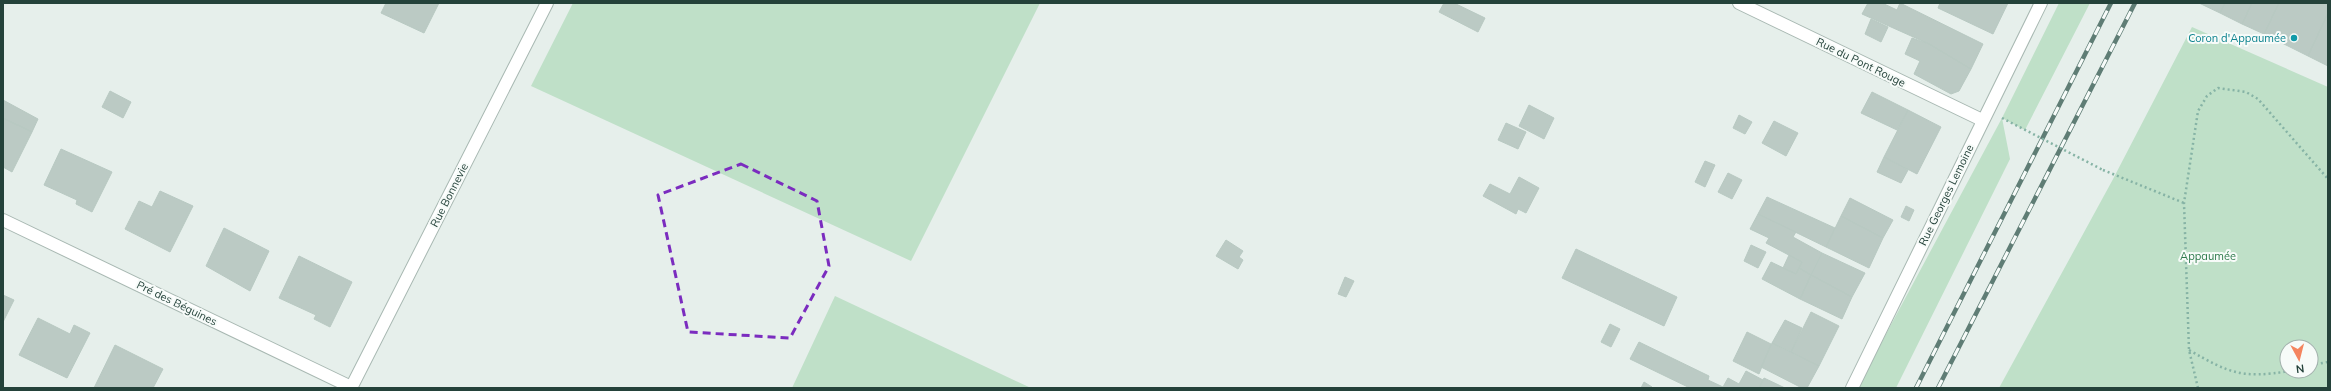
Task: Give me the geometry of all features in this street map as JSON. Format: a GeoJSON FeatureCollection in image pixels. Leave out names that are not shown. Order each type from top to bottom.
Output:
{"type":"FeatureCollection","features":[{"type":"Feature","properties":{"kind":"street","name":"Rue Bonnevie"},"geometry":{"type":"LineString","coordinates":[[351,387],[547,3]]}},
{"type":"Feature","properties":{"kind":"street","name":"Rue du Pont Rouge"},"geometry":{"type":"LineString","coordinates":[[1739,3],[1982,120]]}},
{"type":"Feature","properties":{"kind":"street","name":"Rue Georges Lemoine"},"geometry":{"type":"LineString","coordinates":[[1852,388],[2040,3]]}},
{"type":"Feature","properties":{"kind":"street","name":"Pré des Béguines"},"geometry":{"type":"LineString","coordinates":[[3,220],[351,387]]}},
{"type":"Feature","properties":{"kind":"path"},"geometry":{"type":"LineString","coordinates":[[2198,388],[2189,350],[2184,203],[2198,111],[2207,96],[2218,88],[2246,92],[2258,99],[2328,179]]}},
{"type":"Feature","properties":{"kind":"path"},"geometry":{"type":"LineString","coordinates":[[2002,118],[2103,170],[2184,203]]}},
{"type":"Feature","properties":{"kind":"path"},"geometry":{"type":"LineString","coordinates":[[2189,350],[2224,370],[2260,376],[2279,373]]}},
{"type":"Feature","properties":{"kind":"highlighted area"},"geometry":{"type":"Polygon","coordinates":[[[741,164],[817,201],[829,266],[790,338],[688,332],[658,195],[741,164]]]}},
{"type":"Feature","properties":{"kind":"green space"},"geometry":{"type":"Polygon","coordinates":[[[573,3],[1040,3],[911,261],[531,86],[573,3]]]}},
{"type":"Feature","properties":{"kind":"green space"},"geometry":{"type":"Polygon","coordinates":[[[2059,3],[2090,3],[2025,130],[2002,118],[2059,3]]]}},
{"type":"Feature","properties":{"kind":"green space","name":"Appaumée"},"geometry":{"type":"Polygon","coordinates":[[[2192,27],[2328,87],[2328,388],[1999,388],[2112,181],[2192,27]]]}},
{"type":"Feature","properties":{"kind":"green space"},"geometry":{"type":"Polygon","coordinates":[[[2002,118],[2010,159],[1896,388],[1857,388],[2002,118]]]}},
{"type":"Feature","properties":{"kind":"green space"},"geometry":{"type":"Polygon","coordinates":[[[835,296],[1031,388],[792,388],[835,296]]]}},
{"type":"Feature","properties":{"kind":"building"},"geometry":{"type":"Polygon","coordinates":[[[386,3],[439,3],[424,33],[381,13],[386,3]]]}},
{"type":"Feature","properties":{"kind":"building"},"geometry":{"type":"Polygon","coordinates":[[[1444,3],[1454,3],[1485,18],[1478,32],[1439,12],[1444,3]]]}},
{"type":"Feature","properties":{"kind":"building"},"geometry":{"type":"Polygon","coordinates":[[[1868,3],[1882,3],[1897,10],[1900,3],[1983,44],[1971,69],[1929,44],[1862,14],[1868,3]]]}},
{"type":"Feature","properties":{"kind":"building"},"geometry":{"type":"Polygon","coordinates":[[[1940,3],[2008,3],[1993,34],[1938,8],[1940,3]]]}},
{"type":"Feature","properties":{"kind":"building"},"geometry":{"type":"Polygon","coordinates":[[[2199,3],[2225,3],[2220,13],[2199,3]]]}},
{"type":"Feature","properties":{"kind":"building"},"geometry":{"type":"Polygon","coordinates":[[[2225,3],[2252,3],[2242,24],[2220,13],[2225,3]]]}},
{"type":"Feature","properties":{"kind":"building"},"geometry":{"type":"Polygon","coordinates":[[[2252,3],[2279,3],[2264,34],[2242,24],[2252,3]]]}},
{"type":"Feature","properties":{"kind":"building"},"geometry":{"type":"Polygon","coordinates":[[[2279,3],[2328,3],[2328,13],[2308,56],[2264,34],[2279,3]]]}},
{"type":"Feature","properties":{"kind":"building"},"geometry":{"type":"Polygon","coordinates":[[[2328,13],[2328,66],[2308,56],[2328,13]]]}},
{"type":"Feature","properties":{"kind":"building"},"geometry":{"type":"Polygon","coordinates":[[[1871,19],[1888,27],[1881,42],[1865,34],[1871,19]]]}},
{"type":"Feature","properties":{"kind":"building"},"geometry":{"type":"Polygon","coordinates":[[[1912,38],[1929,44],[1971,69],[1959,91],[1951,94],[1914,74],[1920,61],[1905,54],[1912,38]]]}},
{"type":"Feature","properties":{"kind":"building"},"geometry":{"type":"Polygon","coordinates":[[[110,91],[131,102],[123,118],[102,107],[110,91]]]}},
{"type":"Feature","properties":{"kind":"building"},"geometry":{"type":"Polygon","coordinates":[[[1872,92],[1908,110],[1897,130],[1861,113],[1872,92]]]}},
{"type":"Feature","properties":{"kind":"building"},"geometry":{"type":"Polygon","coordinates":[[[3,100],[38,119],[32,132],[3,118],[3,100]]]}},
{"type":"Feature","properties":{"kind":"building"},"geometry":{"type":"Polygon","coordinates":[[[1529,105],[1554,118],[1544,139],[1519,126],[1529,105]]]}},
{"type":"Feature","properties":{"kind":"building"},"geometry":{"type":"Polygon","coordinates":[[[1908,110],[1941,127],[1917,174],[1884,157],[1908,110]]]}},
{"type":"Feature","properties":{"kind":"building"},"geometry":{"type":"Polygon","coordinates":[[[1739,115],[1752,122],[1745,134],[1733,128],[1739,115]]]}},
{"type":"Feature","properties":{"kind":"building"},"geometry":{"type":"Polygon","coordinates":[[[3,118],[32,132],[12,172],[3,167],[3,118]]]}},
{"type":"Feature","properties":{"kind":"building"},"geometry":{"type":"Polygon","coordinates":[[[1774,121],[1798,133],[1786,156],[1762,143],[1774,121]]]}},
{"type":"Feature","properties":{"kind":"building"},"geometry":{"type":"Polygon","coordinates":[[[1506,123],[1526,132],[1518,149],[1498,140],[1506,123]]]}},
{"type":"Feature","properties":{"kind":"building"},"geometry":{"type":"Polygon","coordinates":[[[61,149],[112,172],[92,212],[76,204],[77,200],[44,185],[61,149]]]}},
{"type":"Feature","properties":{"kind":"building"},"geometry":{"type":"Polygon","coordinates":[[[1884,157],[1908,170],[1901,183],[1877,172],[1884,157]]]}},
{"type":"Feature","properties":{"kind":"building"},"geometry":{"type":"Polygon","coordinates":[[[1705,161],[1715,165],[1705,187],[1695,182],[1705,161]]]}},
{"type":"Feature","properties":{"kind":"building"},"geometry":{"type":"Polygon","coordinates":[[[1728,173],[1742,180],[1732,199],[1718,192],[1728,173]]]}},
{"type":"Feature","properties":{"kind":"building"},"geometry":{"type":"Polygon","coordinates":[[[1519,177],[1539,188],[1526,213],[1518,209],[1516,214],[1483,196],[1490,184],[1510,194],[1519,177]]]}},
{"type":"Feature","properties":{"kind":"building"},"geometry":{"type":"Polygon","coordinates":[[[160,191],[193,206],[170,252],[125,229],[139,201],[152,207],[160,191]]]}},
{"type":"Feature","properties":{"kind":"building"},"geometry":{"type":"Polygon","coordinates":[[[1767,197],[1835,228],[1826,247],[1758,214],[1767,197]]]}},
{"type":"Feature","properties":{"kind":"building"},"geometry":{"type":"Polygon","coordinates":[[[1850,198],[1893,220],[1883,238],[1841,216],[1850,198]]]}},
{"type":"Feature","properties":{"kind":"building"},"geometry":{"type":"Polygon","coordinates":[[[1906,206],[1914,210],[1909,221],[1901,217],[1906,206]]]}},
{"type":"Feature","properties":{"kind":"building"},"geometry":{"type":"Polygon","coordinates":[[[1758,214],[1796,232],[1793,237],[1822,253],[1811,275],[1799,268],[1802,262],[1766,243],[1769,238],[1750,229],[1758,214]]]}},
{"type":"Feature","properties":{"kind":"building"},"geometry":{"type":"Polygon","coordinates":[[[1841,216],[1883,238],[1869,268],[1826,247],[1841,216]]]}},
{"type":"Feature","properties":{"kind":"building"},"geometry":{"type":"Polygon","coordinates":[[[224,228],[269,251],[250,291],[206,266],[224,228]]]}},
{"type":"Feature","properties":{"kind":"building"},"geometry":{"type":"Polygon","coordinates":[[[1226,240],[1243,251],[1239,257],[1243,260],[1238,269],[1216,256],[1226,240]]]}},
{"type":"Feature","properties":{"kind":"building"},"geometry":{"type":"Polygon","coordinates":[[[1751,245],[1766,252],[1758,268],[1744,261],[1751,245]]]}},
{"type":"Feature","properties":{"kind":"building"},"geometry":{"type":"Polygon","coordinates":[[[1576,249],[1677,297],[1664,326],[1562,278],[1576,249]]]}},
{"type":"Feature","properties":{"kind":"building"},"geometry":{"type":"Polygon","coordinates":[[[1822,253],[1865,273],[1852,297],[1811,275],[1822,253]]]}},
{"type":"Feature","properties":{"kind":"building"},"geometry":{"type":"Polygon","coordinates":[[[1789,255],[1802,262],[1796,274],[1783,268],[1789,255]]]}},
{"type":"Feature","properties":{"kind":"building"},"geometry":{"type":"Polygon","coordinates":[[[299,256],[352,282],[330,327],[314,319],[316,315],[279,298],[299,256]]]}},
{"type":"Feature","properties":{"kind":"building"},"geometry":{"type":"Polygon","coordinates":[[[1771,262],[1796,274],[1799,268],[1811,275],[1800,299],[1762,279],[1771,262]]]}},
{"type":"Feature","properties":{"kind":"building"},"geometry":{"type":"Polygon","coordinates":[[[1811,275],[1852,297],[1842,319],[1800,299],[1811,275]]]}},
{"type":"Feature","properties":{"kind":"building"},"geometry":{"type":"Polygon","coordinates":[[[1345,277],[1354,281],[1346,297],[1338,294],[1345,277]]]}},
{"type":"Feature","properties":{"kind":"building"},"geometry":{"type":"Polygon","coordinates":[[[3,295],[14,300],[3,322],[3,295]]]}},
{"type":"Feature","properties":{"kind":"building"},"geometry":{"type":"Polygon","coordinates":[[[1811,312],[1839,326],[1819,366],[1791,352],[1811,312]]]}},
{"type":"Feature","properties":{"kind":"building"},"geometry":{"type":"Polygon","coordinates":[[[38,318],[70,334],[74,325],[90,333],[67,378],[19,355],[38,318]]]}},
{"type":"Feature","properties":{"kind":"building"},"geometry":{"type":"Polygon","coordinates":[[[1785,320],[1802,328],[1791,352],[1793,353],[1772,343],[1785,320]]]}},
{"type":"Feature","properties":{"kind":"building"},"geometry":{"type":"Polygon","coordinates":[[[1610,324],[1620,329],[1611,347],[1601,342],[1610,324]]]}},
{"type":"Feature","properties":{"kind":"building"},"geometry":{"type":"Polygon","coordinates":[[[1747,332],[1771,344],[1759,374],[1733,361],[1747,332]]]}},
{"type":"Feature","properties":{"kind":"building"},"geometry":{"type":"Polygon","coordinates":[[[1639,342],[1709,376],[1708,380],[1723,387],[1728,378],[1739,384],[1746,371],[1763,380],[1759,388],[1690,388],[1630,359],[1639,342]]]}},
{"type":"Feature","properties":{"kind":"building"},"geometry":{"type":"Polygon","coordinates":[[[1772,343],[1819,366],[1807,388],[1802,388],[1761,367],[1772,343]]]}},
{"type":"Feature","properties":{"kind":"building"},"geometry":{"type":"Polygon","coordinates":[[[115,345],[163,369],[153,388],[94,388],[115,345]]]}},
{"type":"Feature","properties":{"kind":"building"},"geometry":{"type":"Polygon","coordinates":[[[1764,378],[1785,388],[1759,388],[1764,378]]]}},
{"type":"Feature","properties":{"kind":"building"},"geometry":{"type":"Polygon","coordinates":[[[1644,382],[1652,387],[1652,388],[1641,388],[1644,382]]]}},
{"type":"Feature","properties":{"kind":"railway"},"geometry":{"type":"LineString","coordinates":[[1916,388],[2111,3]]}},
{"type":"Feature","properties":{"kind":"railway"},"geometry":{"type":"LineString","coordinates":[[1938,388],[2135,3]]}},
{"type":"Feature","properties":{"kind":"place","name":"Coron d'Appaumée"},"geometry":{"type":"Point","coordinates":[2294,38]}}]}
